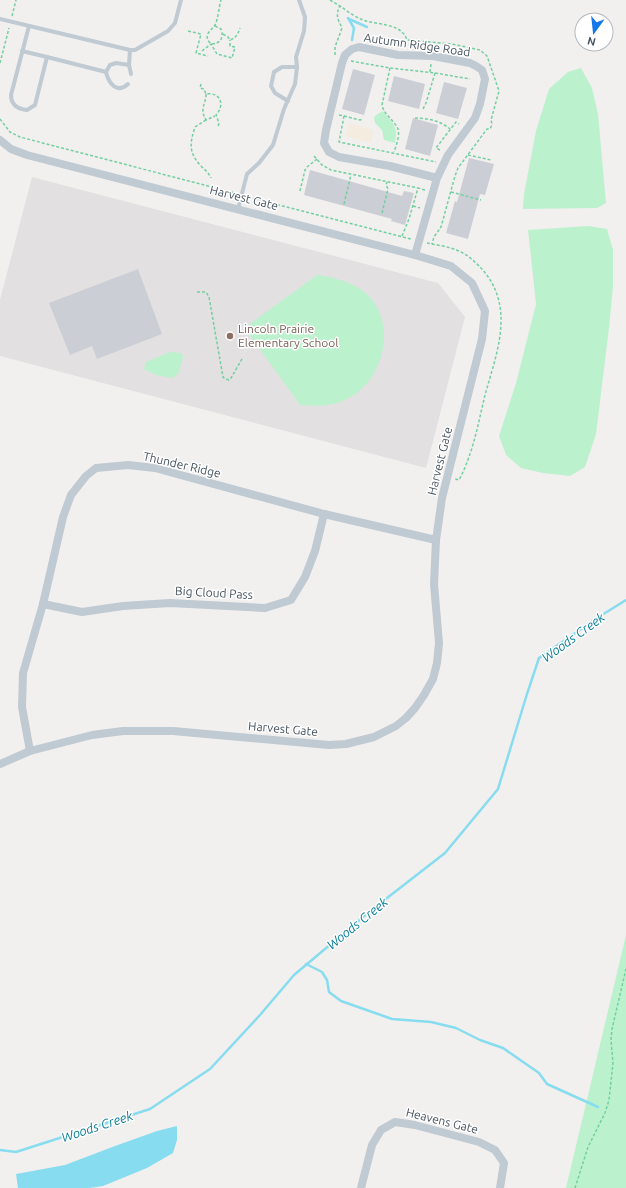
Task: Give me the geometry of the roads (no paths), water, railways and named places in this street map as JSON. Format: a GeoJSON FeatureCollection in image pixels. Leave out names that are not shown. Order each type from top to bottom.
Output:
{"type":"FeatureCollection","features":[{"type":"Feature","properties":{"kind":"street","name":"Autumn Ridge Road"},"geometry":{"type":"LineString","coordinates":[[415,255],[437,178],[448,154],[475,118],[480,104],[485,79],[482,70],[470,63],[446,58],[398,55],[360,47],[352,49],[345,55],[342,63],[326,130],[324,143],[329,152],[339,157],[390,166],[437,178]]}},
{"type":"Feature","properties":{"kind":"street","name":"Harvest Gate"},"geometry":{"type":"LineString","coordinates":[[0,140],[11,148],[27,155],[415,255],[451,266],[472,283],[485,311],[482,339],[442,498],[436,540],[434,584],[439,643],[437,663],[433,679],[424,695],[406,718],[374,737],[346,744],[329,745],[172,731],[123,731],[92,735],[30,751],[0,764]]}},
{"type":"Feature","properties":{"kind":"street","name":"Thunder Ridge"},"geometry":{"type":"LineString","coordinates":[[30,751],[22,707],[23,673],[43,604],[62,517],[71,495],[86,476],[96,468],[128,465],[154,468],[324,514],[436,540]]}},
{"type":"Feature","properties":{"kind":"street","name":"Big Cloud Pass"},"geometry":{"type":"LineString","coordinates":[[43,604],[82,612],[123,606],[170,603],[265,608],[291,600],[306,577],[315,551],[324,514]]}},
{"type":"Feature","properties":{"kind":"street","name":"Heavens Gate"},"geometry":{"type":"LineString","coordinates":[[361,1188],[372,1145],[381,1130],[396,1122],[415,1125],[479,1142],[495,1150],[504,1163],[500,1188]]}},
{"type":"Feature","properties":{"kind":"lane"},"geometry":{"type":"LineString","coordinates":[[0,19],[135,50],[168,31],[175,23],[181,0]]}},
{"type":"Feature","properties":{"kind":"lane"},"geometry":{"type":"LineString","coordinates":[[238,209],[247,174],[259,163],[273,145],[284,109],[295,84],[297,67],[296,57],[304,31],[305,17],[299,0]]}},
{"type":"Feature","properties":{"kind":"lane"},"geometry":{"type":"LineString","coordinates":[[29,26],[11,95],[11,100],[18,108],[27,110],[35,105],[47,57]]}},
{"type":"Feature","properties":{"kind":"lane"},"geometry":{"type":"LineString","coordinates":[[130,50],[129,65],[131,74]]}},
{"type":"Feature","properties":{"kind":"lane"},"geometry":{"type":"LineString","coordinates":[[22,51],[106,72]]}},
{"type":"Feature","properties":{"kind":"lane"},"geometry":{"type":"LineString","coordinates":[[128,84],[124,88],[118,89],[108,80],[106,72],[110,65],[116,63],[129,65]]}},
{"type":"Feature","properties":{"kind":"lane"},"geometry":{"type":"LineString","coordinates":[[288,101],[275,92],[271,86],[274,72],[282,67],[297,67]]}},
{"type":"Feature","properties":{"kind":"water"},"geometry":{"type":"Polygon","coordinates":[[[177,1126],[177,1140],[173,1153],[147,1168],[103,1186],[90,1188],[18,1188],[16,1174],[65,1165],[157,1131],[177,1126]]]}},
{"type":"Feature","properties":{"kind":"waterway"},"geometry":{"type":"LineString","coordinates":[[348,18],[354,28],[352,40]]}},
{"type":"Feature","properties":{"kind":"waterway"},"geometry":{"type":"LineString","coordinates":[[349,19],[367,27]]}},
{"type":"Feature","properties":{"kind":"waterway","name":"Woods Creek"},"geometry":{"type":"LineString","coordinates":[[0,1150],[16,1152],[150,1109],[210,1069],[260,1015],[294,975],[369,912],[445,853],[498,789],[539,658],[626,600]]}},
{"type":"Feature","properties":{"kind":"waterway"},"geometry":{"type":"LineString","coordinates":[[306,964],[322,972],[327,980],[329,992],[341,1001],[392,1019],[431,1022],[456,1028],[480,1040],[503,1048],[539,1073],[547,1084],[598,1107]]}},
{"type":"Feature","properties":{"kind":"place","name":"Lincoln Prairie Elementary School"},"geometry":{"type":"Point","coordinates":[230,336]}}]}
